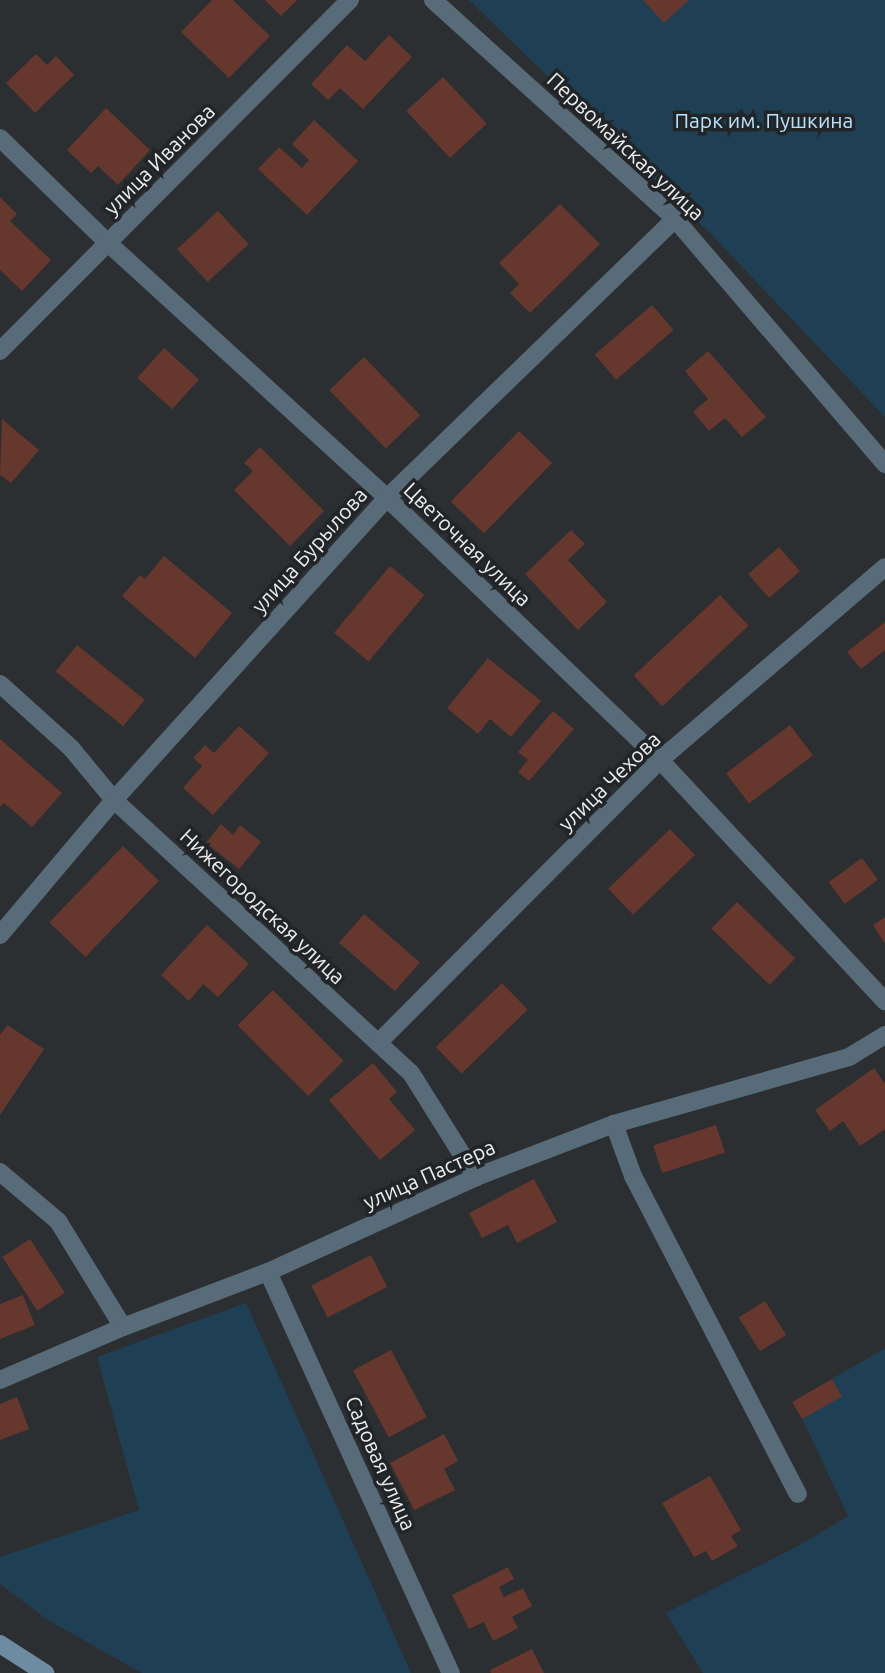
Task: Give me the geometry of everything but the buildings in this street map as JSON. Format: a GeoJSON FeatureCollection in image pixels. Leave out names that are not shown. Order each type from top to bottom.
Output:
{"type":"FeatureCollection","features":[{"type":"Feature","properties":{"kind":"street","name":"улица Иванова"},"geometry":{"type":"LineString","coordinates":[[0,351],[351,0]]}},
{"type":"Feature","properties":{"kind":"street","name":"Первомайская улица"},"geometry":{"type":"LineString","coordinates":[[433,0],[675,219],[885,464]]}},
{"type":"Feature","properties":{"kind":"street","name":"Цветочная улица"},"geometry":{"type":"LineString","coordinates":[[0,138],[107,242],[387,498],[660,760],[885,1001]]}},
{"type":"Feature","properties":{"kind":"street","name":"улица Бурылова"},"geometry":{"type":"LineString","coordinates":[[0,934],[114,800],[387,498],[675,219]]}},
{"type":"Feature","properties":{"kind":"street","name":"улица Чехова"},"geometry":{"type":"LineString","coordinates":[[378,1044],[660,760],[885,567]]}},
{"type":"Feature","properties":{"kind":"street","name":"Нижегородская улица"},"geometry":{"type":"LineString","coordinates":[[0,684],[71,748],[114,800],[411,1073],[476,1177]]}},
{"type":"Feature","properties":{"kind":"street","name":"улица Пастера"},"geometry":{"type":"LineString","coordinates":[[0,1380],[123,1327],[268,1272],[476,1177],[614,1124],[849,1057],[885,1035]]}},
{"type":"Feature","properties":{"kind":"street"},"geometry":{"type":"LineString","coordinates":[[614,1124],[633,1176],[798,1494]]}},
{"type":"Feature","properties":{"kind":"street"},"geometry":{"type":"LineString","coordinates":[[0,1172],[58,1221],[123,1327]]}},
{"type":"Feature","properties":{"kind":"street","name":"Садовая улица"},"geometry":{"type":"LineString","coordinates":[[268,1272],[451,1673]]}},
{"type":"Feature","properties":{"kind":"street"},"geometry":{"type":"LineString","coordinates":[[0,1644],[45,1673]]}},
{"type":"Feature","properties":{"kind":"green space","name":"Парк им. Пушкина"},"geometry":{"type":"Polygon","coordinates":[[[469,0],[885,0],[885,417],[711,234],[469,0]]]}},
{"type":"Feature","properties":{"kind":"green space"},"geometry":{"type":"Polygon","coordinates":[[[246,1303],[411,1673],[142,1673],[48,1620],[0,1584],[0,1557],[139,1510],[97,1357],[246,1303]]]}},
{"type":"Feature","properties":{"kind":"green space"},"geometry":{"type":"Polygon","coordinates":[[[885,1348],[885,1673],[703,1673],[666,1613],[798,1546],[848,1516],[802,1418],[841,1396],[832,1379],[885,1348]]]}}]}
